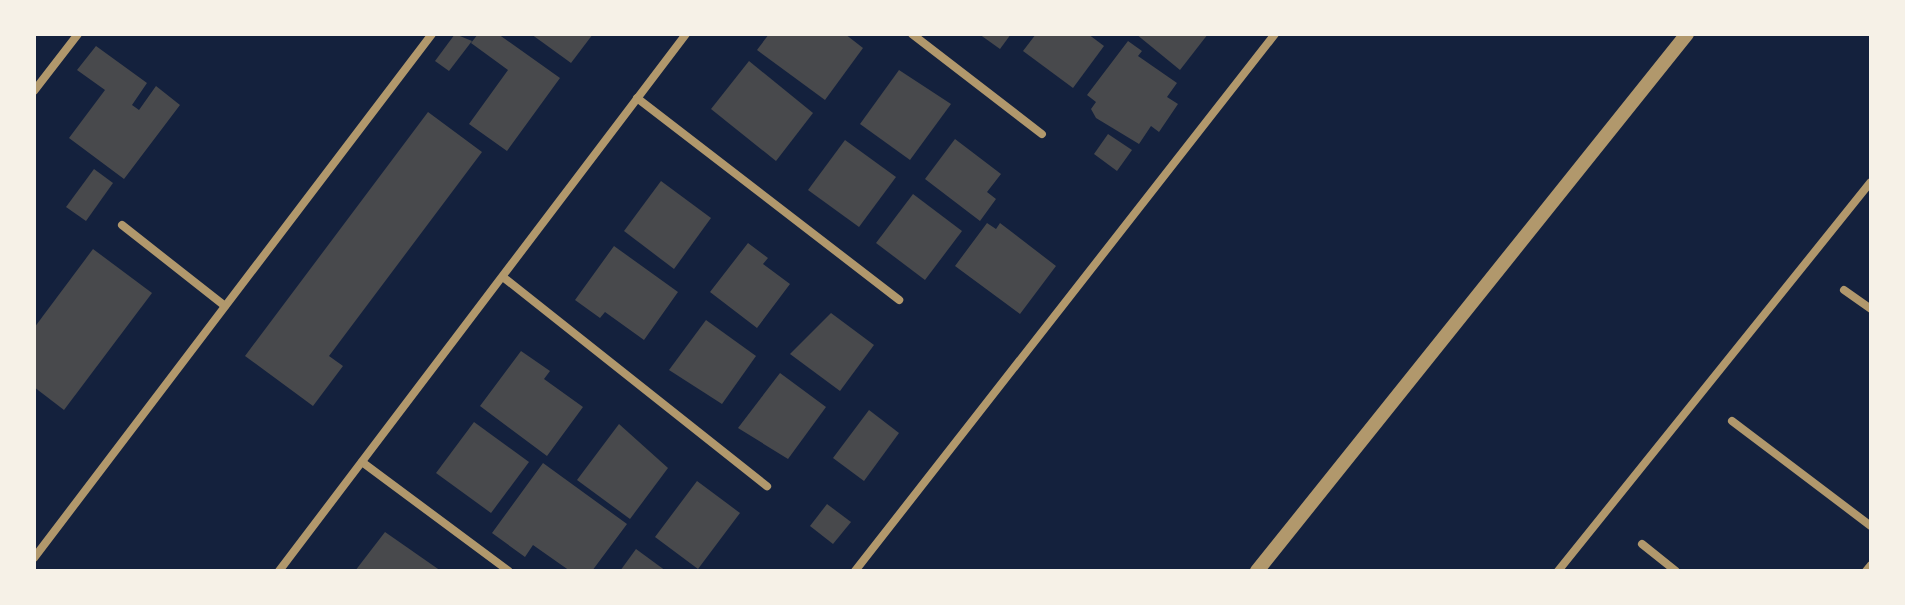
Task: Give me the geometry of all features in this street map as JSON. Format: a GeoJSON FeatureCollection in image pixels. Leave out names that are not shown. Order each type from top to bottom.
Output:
{"type":"FeatureCollection","features":[{"type":"Feature","properties":{"kind":"street"},"geometry":{"type":"LineString","coordinates":[[34,91],[78,34]]}},
{"type":"Feature","properties":{"kind":"street"},"geometry":{"type":"LineString","coordinates":[[34,558],[432,34]]}},
{"type":"Feature","properties":{"kind":"street"},"geometry":{"type":"LineString","coordinates":[[279,571],[686,34]]}},
{"type":"Feature","properties":{"kind":"street"},"geometry":{"type":"LineString","coordinates":[[912,34],[1042,134]]}},
{"type":"Feature","properties":{"kind":"street"},"geometry":{"type":"LineString","coordinates":[[855,571],[1275,34]]}},
{"type":"Feature","properties":{"kind":"street"},"geometry":{"type":"LineString","coordinates":[[1257,571],[1687,34]]}},
{"type":"Feature","properties":{"kind":"street"},"geometry":{"type":"LineString","coordinates":[[637,98],[899,300]]}},
{"type":"Feature","properties":{"kind":"street"},"geometry":{"type":"LineString","coordinates":[[1558,571],[1871,182]]}},
{"type":"Feature","properties":{"kind":"street"},"geometry":{"type":"LineString","coordinates":[[122,225],[225,306]]}},
{"type":"Feature","properties":{"kind":"street"},"geometry":{"type":"LineString","coordinates":[[503,277],[767,486]]}},
{"type":"Feature","properties":{"kind":"street"},"geometry":{"type":"LineString","coordinates":[[1844,290],[1871,309]]}},
{"type":"Feature","properties":{"kind":"street"},"geometry":{"type":"LineString","coordinates":[[1732,421],[1871,526]]}},
{"type":"Feature","properties":{"kind":"street"},"geometry":{"type":"LineString","coordinates":[[362,462],[509,571]]}},
{"type":"Feature","properties":{"kind":"street"},"geometry":{"type":"LineString","coordinates":[[1642,544],[1676,571]]}},
{"type":"Feature","properties":{"kind":"street"},"geometry":{"type":"LineString","coordinates":[[1866,571],[1871,565]]}},
{"type":"Feature","properties":{"kind":"building"},"geometry":{"type":"Polygon","coordinates":[[[455,34],[472,41],[449,71],[435,61],[455,34]]]}},
{"type":"Feature","properties":{"kind":"building"},"geometry":{"type":"Polygon","coordinates":[[[478,34],[498,34],[560,78],[507,151],[469,124],[508,70],[471,43],[478,34]]]}},
{"type":"Feature","properties":{"kind":"building"},"geometry":{"type":"Polygon","coordinates":[[[531,34],[593,34],[571,63],[531,34]]]}},
{"type":"Feature","properties":{"kind":"building"},"geometry":{"type":"Polygon","coordinates":[[[769,34],[845,34],[863,48],[825,100],[757,50],[769,34]]]}},
{"type":"Feature","properties":{"kind":"building"},"geometry":{"type":"Polygon","coordinates":[[[979,34],[1011,34],[1000,49],[979,34]]]}},
{"type":"Feature","properties":{"kind":"building"},"geometry":{"type":"Polygon","coordinates":[[[1036,34],[1088,34],[1104,46],[1073,88],[1023,51],[1036,34]]]}},
{"type":"Feature","properties":{"kind":"building"},"geometry":{"type":"Polygon","coordinates":[[[1136,34],[1208,34],[1180,70],[1136,34]]]}},
{"type":"Feature","properties":{"kind":"building"},"geometry":{"type":"Polygon","coordinates":[[[1128,41],[1142,51],[1138,56],[1177,83],[1167,97],[1178,104],[1159,132],[1151,126],[1139,144],[1096,118],[1091,109],[1096,102],[1087,95],[1128,41]]]}},
{"type":"Feature","properties":{"kind":"building"},"geometry":{"type":"Polygon","coordinates":[[[96,46],[147,83],[132,105],[139,110],[156,86],[180,105],[124,179],[69,138],[105,90],[77,70],[96,46]]]}},
{"type":"Feature","properties":{"kind":"building"},"geometry":{"type":"Polygon","coordinates":[[[749,61],[813,113],[776,161],[711,109],[749,61]]]}},
{"type":"Feature","properties":{"kind":"building"},"geometry":{"type":"Polygon","coordinates":[[[899,70],[951,104],[910,160],[860,124],[899,70]]]}},
{"type":"Feature","properties":{"kind":"building"},"geometry":{"type":"Polygon","coordinates":[[[428,112],[482,152],[329,356],[343,366],[313,406],[245,356],[428,112]]]}},
{"type":"Feature","properties":{"kind":"building"},"geometry":{"type":"Polygon","coordinates":[[[1108,134],[1132,150],[1117,171],[1094,154],[1108,134]]]}},
{"type":"Feature","properties":{"kind":"building"},"geometry":{"type":"Polygon","coordinates":[[[955,139],[1001,174],[987,192],[996,199],[980,221],[925,179],[955,139]]]}},
{"type":"Feature","properties":{"kind":"building"},"geometry":{"type":"Polygon","coordinates":[[[845,140],[896,177],[859,227],[808,190],[845,140]]]}},
{"type":"Feature","properties":{"kind":"building"},"geometry":{"type":"Polygon","coordinates":[[[94,169],[113,183],[86,221],[66,207],[94,169]]]}},
{"type":"Feature","properties":{"kind":"building"},"geometry":{"type":"Polygon","coordinates":[[[661,181],[711,218],[674,269],[624,231],[661,181]]]}},
{"type":"Feature","properties":{"kind":"building"},"geometry":{"type":"Polygon","coordinates":[[[913,194],[962,231],[925,280],[876,243],[913,194]]]}},
{"type":"Feature","properties":{"kind":"building"},"geometry":{"type":"Polygon","coordinates":[[[987,223],[996,229],[1000,223],[1056,266],[1020,314],[955,266],[987,223]]]}},
{"type":"Feature","properties":{"kind":"building"},"geometry":{"type":"Polygon","coordinates":[[[748,243],[768,258],[763,264],[790,284],[757,328],[710,292],[748,243]]]}},
{"type":"Feature","properties":{"kind":"building"},"geometry":{"type":"Polygon","coordinates":[[[614,246],[678,292],[644,340],[605,312],[600,318],[575,300],[614,246]]]}},
{"type":"Feature","properties":{"kind":"building"},"geometry":{"type":"Polygon","coordinates":[[[93,249],[152,293],[64,410],[34,387],[34,328],[93,249]]]}},
{"type":"Feature","properties":{"kind":"building"},"geometry":{"type":"Polygon","coordinates":[[[831,313],[874,345],[840,391],[790,354],[831,313]]]}},
{"type":"Feature","properties":{"kind":"building"},"geometry":{"type":"Polygon","coordinates":[[[706,320],[756,356],[722,404],[669,370],[706,320]]]}},
{"type":"Feature","properties":{"kind":"building"},"geometry":{"type":"Polygon","coordinates":[[[521,351],[550,371],[544,379],[583,407],[547,456],[480,406],[521,351]]]}},
{"type":"Feature","properties":{"kind":"building"},"geometry":{"type":"Polygon","coordinates":[[[780,373],[826,407],[788,459],[738,428],[780,373]]]}},
{"type":"Feature","properties":{"kind":"building"},"geometry":{"type":"Polygon","coordinates":[[[869,410],[899,433],[864,481],[833,458],[869,410]]]}},
{"type":"Feature","properties":{"kind":"building"},"geometry":{"type":"Polygon","coordinates":[[[474,422],[529,462],[491,513],[436,473],[474,422]]]}},
{"type":"Feature","properties":{"kind":"building"},"geometry":{"type":"Polygon","coordinates":[[[619,424],[668,468],[630,519],[577,480],[619,424]]]}},
{"type":"Feature","properties":{"kind":"building"},"geometry":{"type":"Polygon","coordinates":[[[543,463],[627,524],[592,571],[570,571],[533,545],[525,557],[492,533],[543,463]]]}},
{"type":"Feature","properties":{"kind":"building"},"geometry":{"type":"Polygon","coordinates":[[[697,481],[740,513],[698,569],[655,537],[697,481]]]}},
{"type":"Feature","properties":{"kind":"building"},"geometry":{"type":"Polygon","coordinates":[[[827,504],[851,522],[833,544],[810,526],[827,504]]]}},
{"type":"Feature","properties":{"kind":"building"},"geometry":{"type":"Polygon","coordinates":[[[385,532],[441,571],[355,571],[385,532]]]}},
{"type":"Feature","properties":{"kind":"building"},"geometry":{"type":"Polygon","coordinates":[[[636,549],[666,571],[620,571],[636,549]]]}}]}
